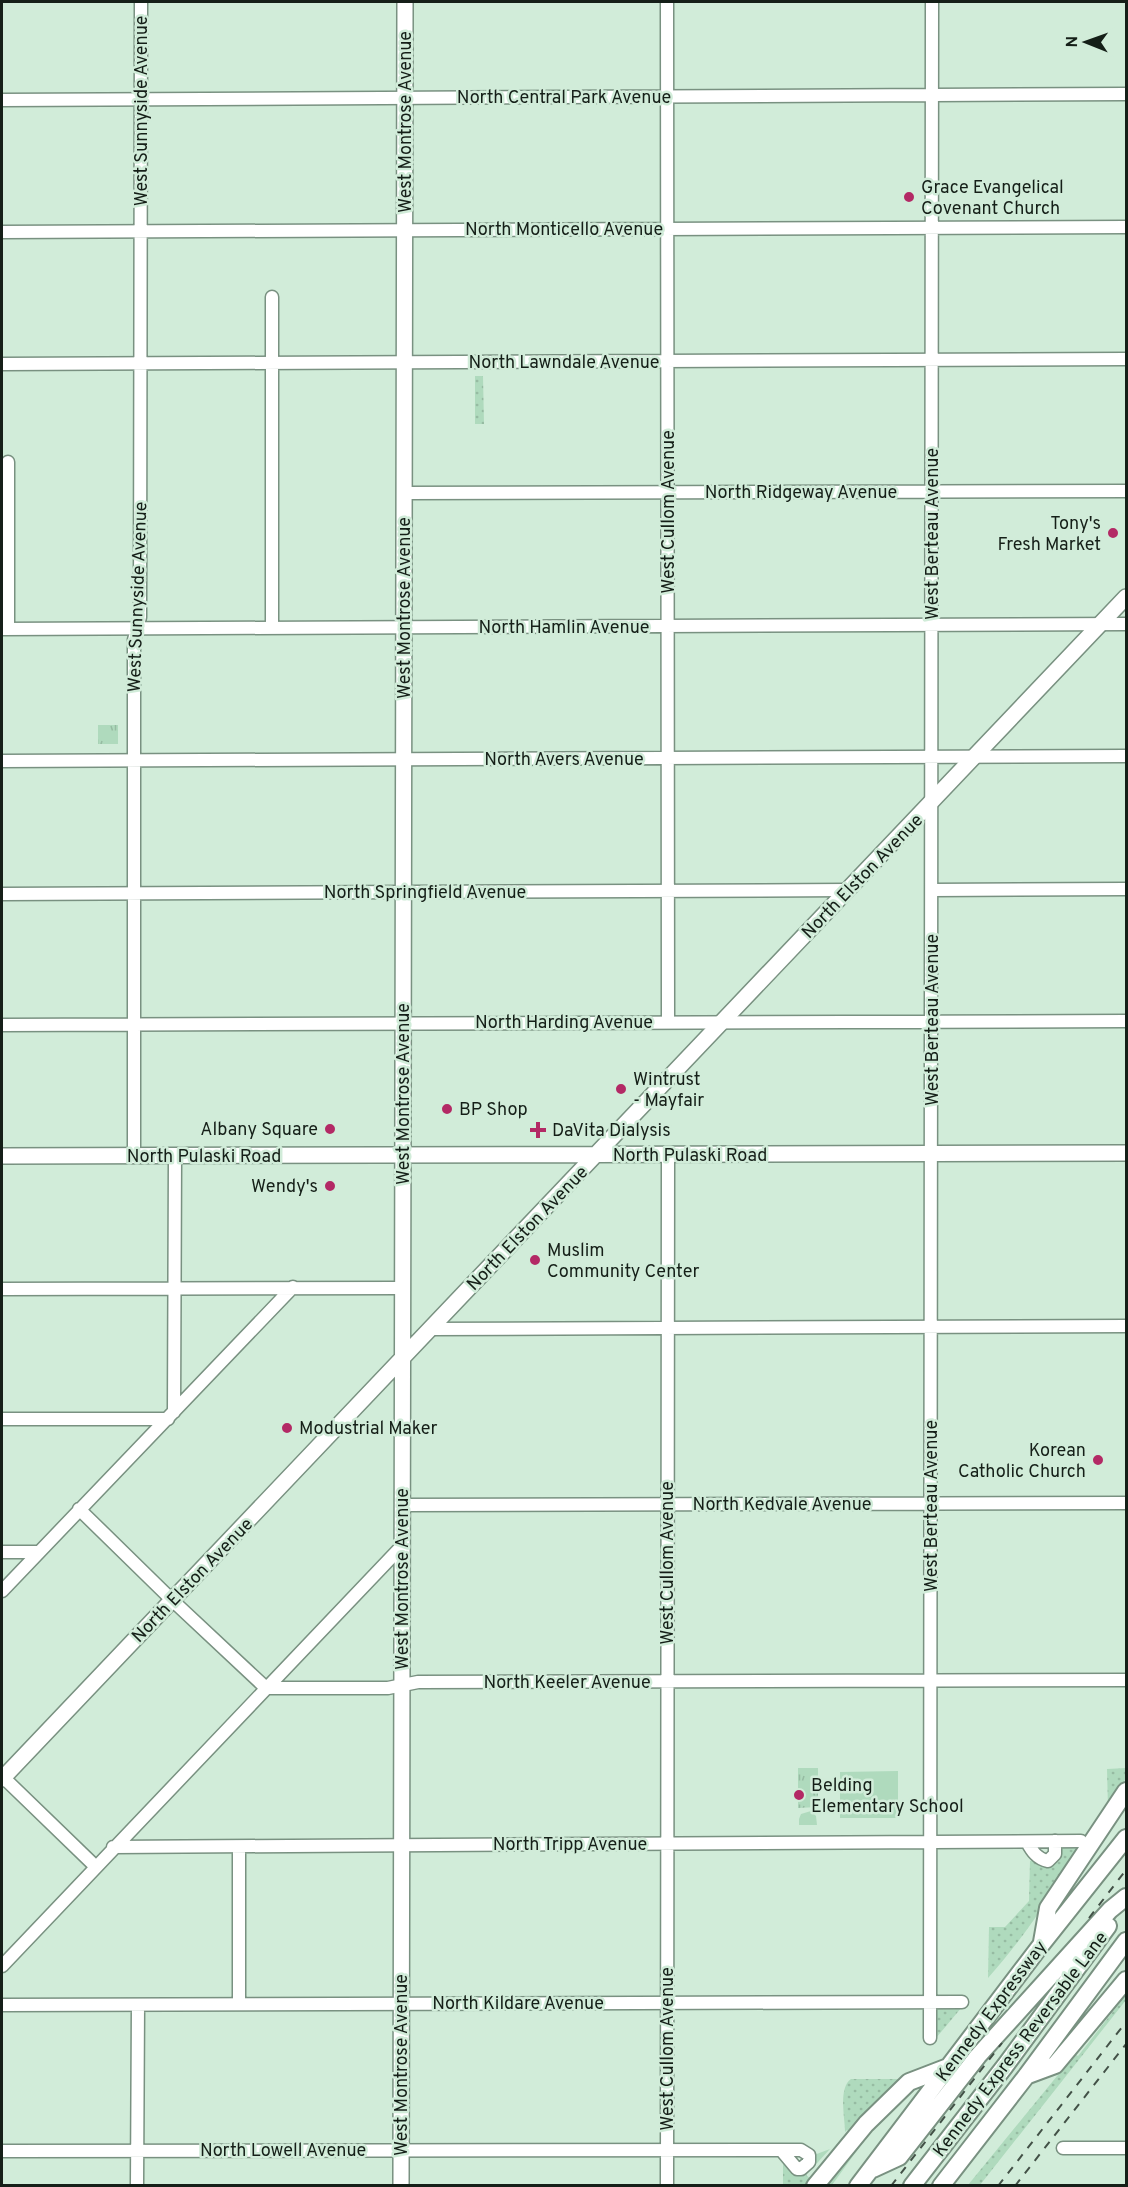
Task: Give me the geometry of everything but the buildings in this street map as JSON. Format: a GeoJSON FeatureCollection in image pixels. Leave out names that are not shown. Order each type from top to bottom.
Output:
{"type":"FeatureCollection","features":[{"type":"Feature","properties":{"kind":"highway"},"geometry":{"type":"LineString","coordinates":[[1041,1946],[1048,1908],[1126,1791]]}},
{"type":"Feature","properties":{"kind":"highway","name":"Kennedy Expressway"},"geometry":{"type":"LineString","coordinates":[[858,2186],[1126,1838]]}},
{"type":"Feature","properties":{"kind":"highway"},"geometry":{"type":"LineString","coordinates":[[870,2171],[898,2157],[978,2056],[1110,1910],[1126,1897]]}},
{"type":"Feature","properties":{"kind":"highway","name":"Kennedy Express Reversable Lane"},"geometry":{"type":"LineString","coordinates":[[912,2186],[1005,2066],[1126,1902]]}},
{"type":"Feature","properties":{"kind":"highway"},"geometry":{"type":"LineString","coordinates":[[941,2186],[1126,1941]]}},
{"type":"Feature","properties":{"kind":"highway"},"geometry":{"type":"LineString","coordinates":[[1027,2075],[1055,2065],[1126,1980]]}},
{"type":"Feature","properties":{"kind":"highway"},"geometry":{"type":"LineString","coordinates":[[815,2186],[867,2124],[909,2082],[949,2066]]}},
{"type":"Feature","properties":{"kind":"main road","name":"West Montrose Avenue"},"geometry":{"type":"LineString","coordinates":[[401,2186],[405,2]]}},
{"type":"Feature","properties":{"kind":"main road","name":"North Elston Avenue"},"geometry":{"type":"LineString","coordinates":[[2,1778],[1126,597]]}},
{"type":"Feature","properties":{"kind":"main road","name":"North Pulaski Road"},"geometry":{"type":"LineString","coordinates":[[2,1156],[1126,1153]]}},
{"type":"Feature","properties":{"kind":"street","name":"West Sunnyside Avenue"},"geometry":{"type":"LineString","coordinates":[[134,1156],[134,640],[140,617],[141,2]]}},
{"type":"Feature","properties":{"kind":"street","name":"West Cullom Avenue"},"geometry":{"type":"LineString","coordinates":[[667,2],[668,1022]]}},
{"type":"Feature","properties":{"kind":"street","name":"West Berteau Avenue"},"geometry":{"type":"LineString","coordinates":[[930,2038],[932,2]]}},
{"type":"Feature","properties":{"kind":"street","name":"North Central Park Avenue"},"geometry":{"type":"LineString","coordinates":[[2,100],[1126,94]]}},
{"type":"Feature","properties":{"kind":"street","name":"North Monticello Avenue"},"geometry":{"type":"LineString","coordinates":[[2,231],[1126,227]]}},
{"type":"Feature","properties":{"kind":"street"},"geometry":{"type":"LineString","coordinates":[[272,297],[272,628]]}},
{"type":"Feature","properties":{"kind":"street","name":"North Lawndale Avenue"},"geometry":{"type":"LineString","coordinates":[[2,364],[1126,359]]}},
{"type":"Feature","properties":{"kind":"street"},"geometry":{"type":"LineString","coordinates":[[5,629],[8,462]]}},
{"type":"Feature","properties":{"kind":"street","name":"North Ridgeway Avenue"},"geometry":{"type":"LineString","coordinates":[[404,493],[1126,491]]}},
{"type":"Feature","properties":{"kind":"street","name":"North Hamlin Avenue"},"geometry":{"type":"LineString","coordinates":[[5,629],[1126,624]]}},
{"type":"Feature","properties":{"kind":"street","name":"North Avers Avenue"},"geometry":{"type":"LineString","coordinates":[[2,762],[1126,756]]}},
{"type":"Feature","properties":{"kind":"street"},"geometry":{"type":"LineString","coordinates":[[932,890],[1126,889]]}},
{"type":"Feature","properties":{"kind":"street","name":"North Springfield Avenue"},"geometry":{"type":"LineString","coordinates":[[2,894],[848,890]]}},
{"type":"Feature","properties":{"kind":"street","name":"North Harding Avenue"},"geometry":{"type":"LineString","coordinates":[[2,1025],[1126,1021]]}},
{"type":"Feature","properties":{"kind":"street"},"geometry":{"type":"LineString","coordinates":[[171,1416],[175,1156]]}},
{"type":"Feature","properties":{"kind":"street","name":"West Cullom Avenue"},"geometry":{"type":"LineString","coordinates":[[667,2186],[668,1156]]}},
{"type":"Feature","properties":{"kind":"street"},"geometry":{"type":"LineString","coordinates":[[2,1591],[293,1287]]}},
{"type":"Feature","properties":{"kind":"street"},"geometry":{"type":"LineString","coordinates":[[2,1288],[403,1288]]}},
{"type":"Feature","properties":{"kind":"street"},"geometry":{"type":"LineString","coordinates":[[430,1329],[1126,1326]]}},
{"type":"Feature","properties":{"kind":"street"},"geometry":{"type":"LineString","coordinates":[[2,1419],[171,1416]]}},
{"type":"Feature","properties":{"kind":"street","name":"North Kedvale Avenue"},"geometry":{"type":"LineString","coordinates":[[402,1505],[1126,1503]]}},
{"type":"Feature","properties":{"kind":"street"},"geometry":{"type":"LineString","coordinates":[[79,1509],[266,1688]]}},
{"type":"Feature","properties":{"kind":"street"},"geometry":{"type":"LineString","coordinates":[[2,1966],[402,1546]]}},
{"type":"Feature","properties":{"kind":"street"},"geometry":{"type":"LineString","coordinates":[[2,1552],[39,1552]]}},
{"type":"Feature","properties":{"kind":"street","name":"North Keeler Avenue"},"geometry":{"type":"LineString","coordinates":[[266,1688],[388,1688],[428,1682],[1126,1680]]}},
{"type":"Feature","properties":{"kind":"street"},"geometry":{"type":"LineString","coordinates":[[2,1778],[95,1866]]}},
{"type":"Feature","properties":{"kind":"street"},"geometry":{"type":"LineString","coordinates":[[1027,1842],[1032,1852],[1042,1860],[1048,1861],[1055,1854],[1055,1841]]}},
{"type":"Feature","properties":{"kind":"street","name":"North Tripp Avenue"},"geometry":{"type":"LineString","coordinates":[[113,1848],[1081,1841]]}},
{"type":"Feature","properties":{"kind":"street"},"geometry":{"type":"LineString","coordinates":[[239,1847],[239,2004]]}},
{"type":"Feature","properties":{"kind":"street","name":"North Kildare Avenue"},"geometry":{"type":"LineString","coordinates":[[2,2005],[962,2002]]}},
{"type":"Feature","properties":{"kind":"street"},"geometry":{"type":"LineString","coordinates":[[137,2186],[138,2005]]}},
{"type":"Feature","properties":{"kind":"street"},"geometry":{"type":"LineString","coordinates":[[1063,2148],[1126,2148]]}},
{"type":"Feature","properties":{"kind":"street","name":"North Lowell Avenue"},"geometry":{"type":"LineString","coordinates":[[2,2151],[781,2150]]}},
{"type":"Feature","properties":{"kind":"green space"},"geometry":{"type":"Polygon","coordinates":[[[475,376],[483,376],[484,424],[475,424],[475,376]]]}},
{"type":"Feature","properties":{"kind":"green space"},"geometry":{"type":"Polygon","coordinates":[[[98,725],[118,725],[118,744],[98,744],[98,725]]]}},
{"type":"Feature","properties":{"kind":"green space"},"geometry":{"type":"Polygon","coordinates":[[[798,1768],[818,1768],[818,1807],[798,1808],[798,1768]]]}},
{"type":"Feature","properties":{"kind":"green space"},"geometry":{"type":"Polygon","coordinates":[[[1126,1768],[1126,1778],[1108,1808],[1107,1769],[1126,1768]]]}},
{"type":"Feature","properties":{"kind":"green space"},"geometry":{"type":"Polygon","coordinates":[[[898,1771],[898,1818],[840,1818],[840,1772],[898,1771]]]}},
{"type":"Feature","properties":{"kind":"green space"},"geometry":{"type":"Polygon","coordinates":[[[811,1811],[816,1816],[817,1825],[799,1825],[801,1814],[811,1811]]]}},
{"type":"Feature","properties":{"kind":"green space"},"geometry":{"type":"Polygon","coordinates":[[[1064,1847],[1083,1847],[1026,1931],[988,1978],[989,1927],[1005,1927],[1029,1901],[1030,1861],[1064,1847]]]}},
{"type":"Feature","properties":{"kind":"green space"},"geometry":{"type":"Polygon","coordinates":[[[1126,1995],[1126,2000],[980,2185],[968,2185],[1075,2054],[1078,2056],[1126,1995]]]}},
{"type":"Feature","properties":{"kind":"green space"},"geometry":{"type":"Polygon","coordinates":[[[937,2007],[962,2007],[936,2038],[936,2009],[937,2007]]]}},
{"type":"Feature","properties":{"kind":"green space"},"geometry":{"type":"Polygon","coordinates":[[[851,2079],[901,2079],[851,2133],[847,2130],[845,2132],[843,2096],[847,2083],[851,2079]]]}},
{"type":"Feature","properties":{"kind":"green space"},"geometry":{"type":"Polygon","coordinates":[[[877,2123],[832,2185],[821,2186],[877,2123]]]}},
{"type":"Feature","properties":{"kind":"green space"},"geometry":{"type":"Polygon","coordinates":[[[830,2149],[806,2175],[811,2179],[806,2185],[783,2185],[783,2164],[793,2173],[802,2173],[810,2167],[814,2155],[830,2149]]]}},
{"type":"Feature","properties":{"kind":"railway"},"geometry":{"type":"LineString","coordinates":[[1089,1918],[1126,1870]]}},
{"type":"Feature","properties":{"kind":"railway"},"geometry":{"type":"LineString","coordinates":[[998,2186],[1126,2022]]}},
{"type":"Feature","properties":{"kind":"railway"},"geometry":{"type":"LineString","coordinates":[[891,2186],[1002,2043]]}},
{"type":"Feature","properties":{"kind":"railway"},"geometry":{"type":"LineString","coordinates":[[1015,2186],[1126,2044]]}},
{"type":"Feature","properties":{"kind":"place","name":"Grace Evangelical Covenant Church"},"geometry":{"type":"Point","coordinates":[909,197]}},
{"type":"Feature","properties":{"kind":"place","name":"Tony's Fresh Market"},"geometry":{"type":"Point","coordinates":[1113,533]}},
{"type":"Feature","properties":{"kind":"place","name":"Wintrust - Mayfair"},"geometry":{"type":"Point","coordinates":[621,1089]}},
{"type":"Feature","properties":{"kind":"place","name":"BP Shop"},"geometry":{"type":"Point","coordinates":[447,1109]}},
{"type":"Feature","properties":{"kind":"place","name":"Albany Square"},"geometry":{"type":"Point","coordinates":[330,1129]}},
{"type":"Feature","properties":{"kind":"place","name":"DaVita Dialysis"},"geometry":{"type":"Point","coordinates":[538,1130]}},
{"type":"Feature","properties":{"kind":"place","name":"Wendy's"},"geometry":{"type":"Point","coordinates":[330,1186]}},
{"type":"Feature","properties":{"kind":"place","name":"Muslim Community Center"},"geometry":{"type":"Point","coordinates":[535,1260]}},
{"type":"Feature","properties":{"kind":"place","name":"Modustrial Maker"},"geometry":{"type":"Point","coordinates":[287,1428]}},
{"type":"Feature","properties":{"kind":"place","name":"Korean Catholic Church"},"geometry":{"type":"Point","coordinates":[1098,1460]}},
{"type":"Feature","properties":{"kind":"place","name":"Belding Elementary School"},"geometry":{"type":"Point","coordinates":[799,1795]}}]}
